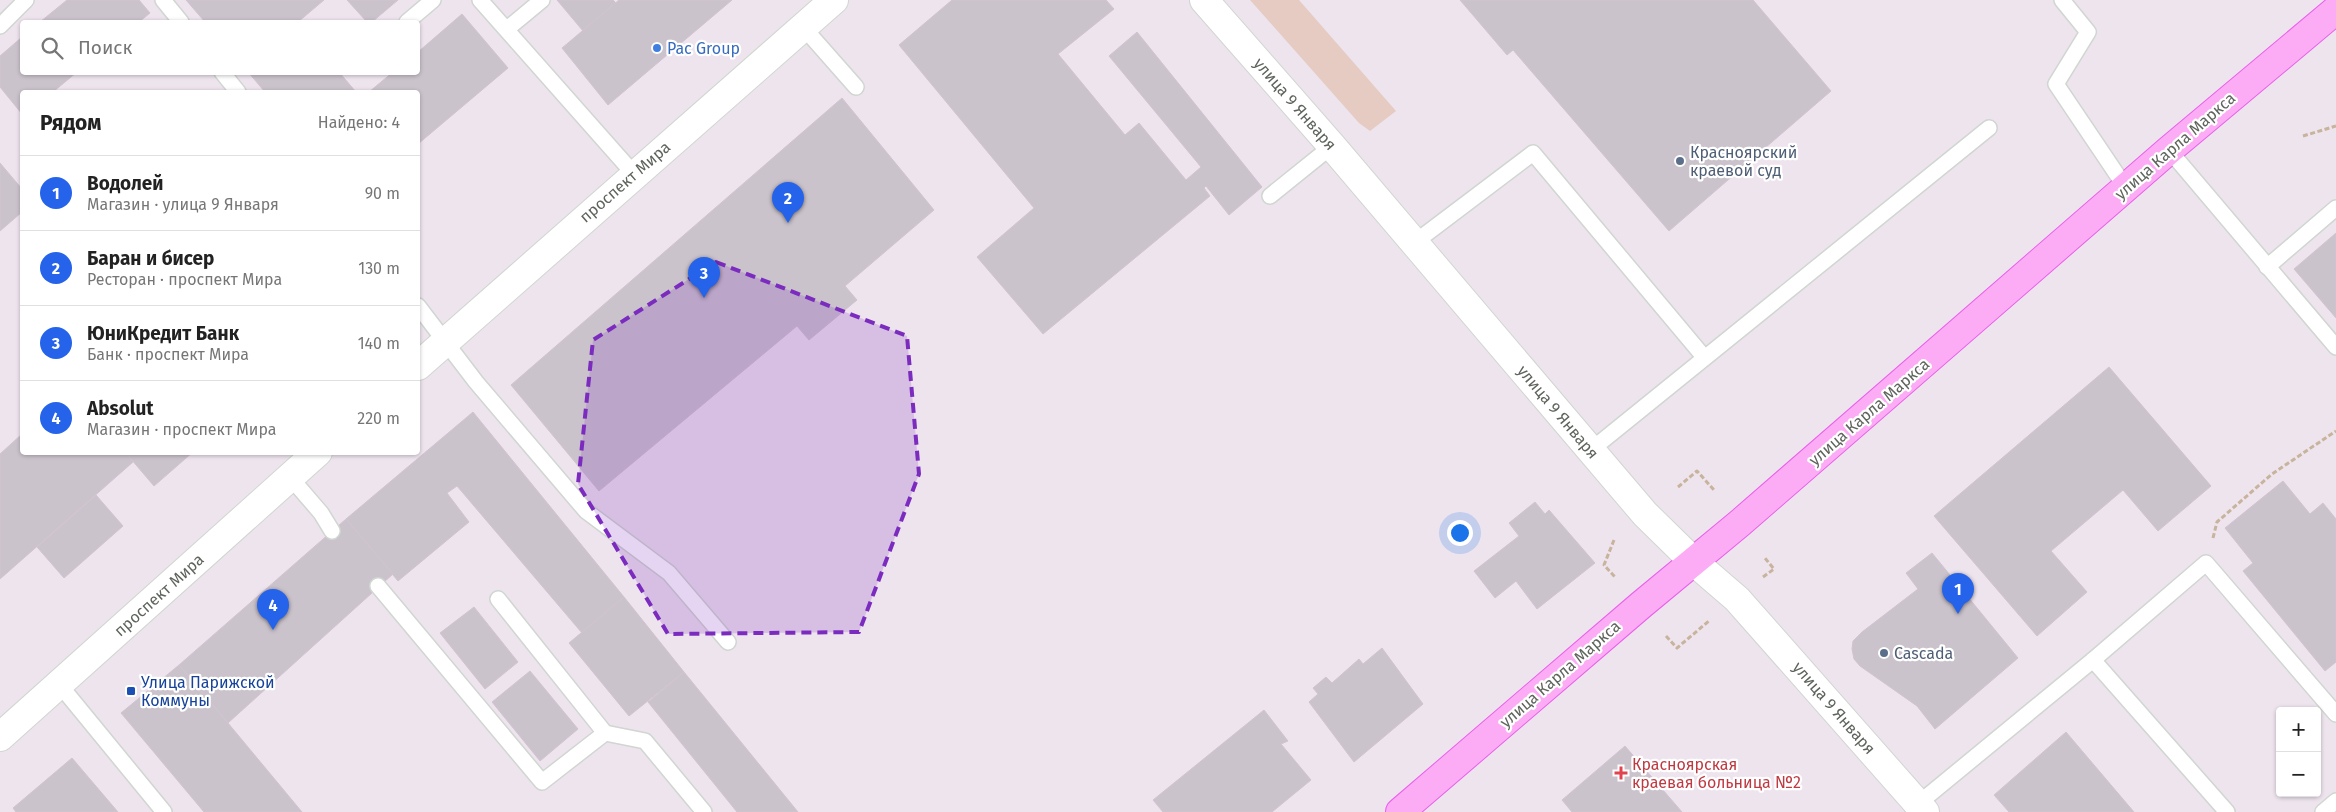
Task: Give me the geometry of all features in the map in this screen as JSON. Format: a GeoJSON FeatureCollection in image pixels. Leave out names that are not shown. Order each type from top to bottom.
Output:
{"type":"FeatureCollection","features":[{"type":"Feature","properties":{"kind":"main road","name":"улица Карла Маркса"},"geometry":{"type":"LineString","coordinates":[[1400,812],[1694,562],[2126,188],[2328,8]]}},
{"type":"Feature","properties":{"kind":"street","name":"проспект Мира"},"geometry":{"type":"LineString","coordinates":[[420,364],[834,0]]}},
{"type":"Feature","properties":{"kind":"street","name":"улица 9 Января"},"geometry":{"type":"LineString","coordinates":[[1204,0],[1332,146],[1645,514],[1694,562],[1737,599],[1917,809]]}},
{"type":"Feature","properties":{"kind":"street","name":"проспект Мира"},"geometry":{"type":"LineString","coordinates":[[0,738],[315,455]]}},
{"type":"Feature","properties":{"kind":"lane"},"geometry":{"type":"LineString","coordinates":[[0,26],[26,0]]}},
{"type":"Feature","properties":{"kind":"lane"},"geometry":{"type":"LineString","coordinates":[[163,0],[179,20]]}},
{"type":"Feature","properties":{"kind":"lane"},"geometry":{"type":"LineString","coordinates":[[409,20],[433,0]]}},
{"type":"Feature","properties":{"kind":"lane"},"geometry":{"type":"LineString","coordinates":[[480,0],[634,174]]}},
{"type":"Feature","properties":{"kind":"lane"},"geometry":{"type":"LineString","coordinates":[[507,29],[542,0]]}},
{"type":"Feature","properties":{"kind":"lane"},"geometry":{"type":"LineString","coordinates":[[2062,0],[2088,32],[2056,84],[2126,188]]}},
{"type":"Feature","properties":{"kind":"lane"},"geometry":{"type":"LineString","coordinates":[[804,28],[856,86]]}},
{"type":"Feature","properties":{"kind":"lane"},"geometry":{"type":"LineString","coordinates":[[224,75],[236,90]]}},
{"type":"Feature","properties":{"kind":"lane"},"geometry":{"type":"LineString","coordinates":[[1591,450],[1988,128]]}},
{"type":"Feature","properties":{"kind":"lane"},"geometry":{"type":"LineString","coordinates":[[1270,196],[1332,146]]}},
{"type":"Feature","properties":{"kind":"lane"},"geometry":{"type":"LineString","coordinates":[[2169,150],[2336,347]]}},
{"type":"Feature","properties":{"kind":"lane"},"geometry":{"type":"LineString","coordinates":[[1414,243],[1533,153],[1704,358]]}},
{"type":"Feature","properties":{"kind":"lane"},"geometry":{"type":"LineString","coordinates":[[2267,267],[2336,208]]}},
{"type":"Feature","properties":{"kind":"lane"},"geometry":{"type":"LineString","coordinates":[[420,309],[445,342],[586,511],[669,572],[728,642]]}},
{"type":"Feature","properties":{"kind":"lane"},"geometry":{"type":"LineString","coordinates":[[290,477],[321,513],[332,531]]}},
{"type":"Feature","properties":{"kind":"lane"},"geometry":{"type":"LineString","coordinates":[[1917,809],[2206,563],[2336,714]]}},
{"type":"Feature","properties":{"kind":"lane"},"geometry":{"type":"LineString","coordinates":[[378,586],[542,782],[605,733]]}},
{"type":"Feature","properties":{"kind":"lane"},"geometry":{"type":"LineString","coordinates":[[498,599],[605,733],[645,741],[704,812]]}},
{"type":"Feature","properties":{"kind":"lane"},"geometry":{"type":"LineString","coordinates":[[2093,660],[2227,812]]}},
{"type":"Feature","properties":{"kind":"lane"},"geometry":{"type":"LineString","coordinates":[[59,684],[164,812]]}},
{"type":"Feature","properties":{"kind":"lane"},"geometry":{"type":"LineString","coordinates":[[2323,812],[2336,802]]}},
{"type":"Feature","properties":{"kind":"path"},"geometry":{"type":"LineString","coordinates":[[2303,136],[2336,126]]}},
{"type":"Feature","properties":{"kind":"path"},"geometry":{"type":"LineString","coordinates":[[2206,563],[2217,522],[2272,474],[2336,431]]}},
{"type":"Feature","properties":{"kind":"path"},"geometry":{"type":"LineString","coordinates":[[1678,487],[1697,470],[1714,490]]}},
{"type":"Feature","properties":{"kind":"path"},"geometry":{"type":"LineString","coordinates":[[1614,540],[1604,565],[1615,577]]}},
{"type":"Feature","properties":{"kind":"path"},"geometry":{"type":"LineString","coordinates":[[1762,578],[1774,569],[1764,556]]}},
{"type":"Feature","properties":{"kind":"path"},"geometry":{"type":"LineString","coordinates":[[1666,636],[1677,648],[1714,617]]}},
{"type":"Feature","properties":{"kind":"highlighted area"},"geometry":{"type":"Polygon","coordinates":[[[716,262],[907,336],[919,474],[859,632],[668,634],[578,484],[593,340],[716,262]]]}},
{"type":"Feature","properties":{"kind":"shaded area"},"geometry":{"type":"Polygon","coordinates":[[[1250,0],[1299,0],[1396,111],[1370,131],[1359,123],[1250,0]]]}},
{"type":"Feature","properties":{"kind":"building"},"geometry":{"type":"Polygon","coordinates":[[[67,0],[139,0],[150,13],[141,20],[42,20],[67,0]]]}},
{"type":"Feature","properties":{"kind":"building"},"geometry":{"type":"Polygon","coordinates":[[[186,0],[324,0],[300,20],[203,20],[186,0]]]}},
{"type":"Feature","properties":{"kind":"building"},"geometry":{"type":"Polygon","coordinates":[[[347,0],[398,0],[374,20],[365,20],[347,0]]]}},
{"type":"Feature","properties":{"kind":"building"},"geometry":{"type":"Polygon","coordinates":[[[557,0],[613,0],[616,3],[583,31],[557,0]]]}},
{"type":"Feature","properties":{"kind":"building"},"geometry":{"type":"Polygon","coordinates":[[[619,0],[732,0],[608,105],[562,48],[619,0]]]}},
{"type":"Feature","properties":{"kind":"building"},"geometry":{"type":"Polygon","coordinates":[[[952,0],[1106,0],[1114,9],[1058,54],[1125,135],[1139,123],[1186,180],[1201,167],[1109,56],[1137,32],[1262,187],[1229,215],[1206,186],[1204,188],[1210,196],[1043,334],[977,257],[1034,208],[899,45],[952,0]]]}},
{"type":"Feature","properties":{"kind":"building","name":"Красноярский краевой суд"},"geometry":{"type":"Polygon","coordinates":[[[1460,0],[1753,0],[1831,91],[1669,231],[1513,50],[1507,55],[1460,0]]]}},
{"type":"Feature","properties":{"kind":"building"},"geometry":{"type":"Polygon","coordinates":[[[462,14],[508,68],[420,142],[420,90],[371,90],[389,75],[420,75],[420,50],[462,14]]]}},
{"type":"Feature","properties":{"kind":"building"},"geometry":{"type":"Polygon","coordinates":[[[20,39],[20,75],[73,75],[55,90],[20,90],[20,112],[0,87],[0,56],[20,39]]]}},
{"type":"Feature","properties":{"kind":"building"},"geometry":{"type":"Polygon","coordinates":[[[251,75],[342,75],[354,90],[263,90],[251,75]]]}},
{"type":"Feature","properties":{"kind":"building"},"geometry":{"type":"Polygon","coordinates":[[[842,98],[934,210],[845,286],[857,300],[809,340],[797,326],[599,491],[511,385],[842,98]]]}},
{"type":"Feature","properties":{"kind":"building"},"geometry":{"type":"Polygon","coordinates":[[[0,163],[20,187],[20,214],[0,231],[0,163]]]}},
{"type":"Feature","properties":{"kind":"building"},"geometry":{"type":"Polygon","coordinates":[[[2336,233],[2336,318],[2294,269],[2336,233]]]}},
{"type":"Feature","properties":{"kind":"building"},"geometry":{"type":"Polygon","coordinates":[[[2109,367],[2211,486],[2158,531],[2123,490],[2051,551],[2087,592],[2037,636],[1934,516],[2109,367]]]}},
{"type":"Feature","properties":{"kind":"building"},"geometry":{"type":"Polygon","coordinates":[[[473,412],[624,597],[582,633],[457,486],[447,493],[469,522],[398,581],[346,519],[473,412]]]}},
{"type":"Feature","properties":{"kind":"building"},"geometry":{"type":"Polygon","coordinates":[[[20,436],[20,455],[127,455],[133,462],[0,579],[0,454],[20,436]]]}},
{"type":"Feature","properties":{"kind":"building"},"geometry":{"type":"Polygon","coordinates":[[[128,455],[190,455],[154,486],[128,455]]]}},
{"type":"Feature","properties":{"kind":"building"},"geometry":{"type":"Polygon","coordinates":[[[2283,481],[2310,514],[2323,503],[2336,519],[2336,662],[2325,671],[2243,571],[2253,563],[2225,528],[2283,481]]]}},
{"type":"Feature","properties":{"kind":"building"},"geometry":{"type":"Polygon","coordinates":[[[96,495],[123,526],[64,578],[37,547],[96,495]]]}},
{"type":"Feature","properties":{"kind":"building"},"geometry":{"type":"Polygon","coordinates":[[[1535,502],[1545,514],[1549,510],[1595,563],[1537,609],[1516,581],[1495,598],[1474,571],[1519,536],[1509,523],[1535,502]]]}},
{"type":"Feature","properties":{"kind":"building"},"geometry":{"type":"Polygon","coordinates":[[[346,519],[393,574],[228,723],[179,665],[346,519]]]}},
{"type":"Feature","properties":{"kind":"building"},"geometry":{"type":"Polygon","coordinates":[[[1932,553],[2018,658],[1935,729],[1917,706],[1860,666],[1854,659],[1852,649],[1853,641],[1862,632],[1918,589],[1906,573],[1932,553]]]}},
{"type":"Feature","properties":{"kind":"building"},"geometry":{"type":"Polygon","coordinates":[[[624,597],[684,672],[629,716],[569,643],[624,597]]]}},
{"type":"Feature","properties":{"kind":"building"},"geometry":{"type":"Polygon","coordinates":[[[474,607],[518,662],[485,689],[440,633],[474,607]]]}},
{"type":"Feature","properties":{"kind":"building"},"geometry":{"type":"Polygon","coordinates":[[[1382,648],[1423,704],[1354,762],[1309,702],[1318,694],[1313,688],[1326,677],[1332,683],[1359,659],[1363,664],[1382,648]]]}},
{"type":"Feature","properties":{"kind":"building"},"geometry":{"type":"Polygon","coordinates":[[[179,665],[302,812],[204,812],[121,713],[179,665]]]}},
{"type":"Feature","properties":{"kind":"building"},"geometry":{"type":"Polygon","coordinates":[[[530,671],[578,729],[540,761],[492,702],[530,671]]]}},
{"type":"Feature","properties":{"kind":"building"},"geometry":{"type":"Polygon","coordinates":[[[684,672],[798,812],[737,812],[648,702],[684,672]]]}},
{"type":"Feature","properties":{"kind":"building"},"geometry":{"type":"Polygon","coordinates":[[[1264,710],[1288,741],[1281,744],[1311,780],[1272,812],[1163,812],[1153,800],[1264,710]]]}},
{"type":"Feature","properties":{"kind":"building"},"geometry":{"type":"Polygon","coordinates":[[[2066,732],[2134,812],[2009,812],[1994,795],[2066,732]]]}},
{"type":"Feature","properties":{"kind":"building","name":"Красноярская краевая больница №2"},"geometry":{"type":"Polygon","coordinates":[[[1625,746],[1682,812],[1572,812],[1562,800],[1625,746]]]}},
{"type":"Feature","properties":{"kind":"building"},"geometry":{"type":"Polygon","coordinates":[[[72,758],[118,812],[16,812],[13,808],[72,758]]]}},
{"type":"Feature","properties":{"kind":"place","name":"Pac Group"},"geometry":{"type":"Point","coordinates":[657,48]}},
{"type":"Feature","properties":{"kind":"place","name":"Красноярский краевой суд"},"geometry":{"type":"Point","coordinates":[1680,161]}},
{"type":"Feature","properties":{"kind":"place","name":"Баран и бисер"},"geometry":{"type":"Point","coordinates":[788,223]}},
{"type":"Feature","properties":{"kind":"place","name":"ЮниКредит Банк"},"geometry":{"type":"Point","coordinates":[704,298]}},
{"type":"Feature","properties":{"kind":"place","name":"Водолей"},"geometry":{"type":"Point","coordinates":[1958,614]}},
{"type":"Feature","properties":{"kind":"place","name":"Absolut"},"geometry":{"type":"Point","coordinates":[273,630]}},
{"type":"Feature","properties":{"kind":"place","name":"Cascada"},"geometry":{"type":"Point","coordinates":[1884,653]}},
{"type":"Feature","properties":{"kind":"place","name":"Улица Парижской Коммуны"},"geometry":{"type":"Point","coordinates":[131,691]}},
{"type":"Feature","properties":{"kind":"place","name":"Красноярская краевая больница №2"},"geometry":{"type":"Point","coordinates":[1621,773]}}]}
